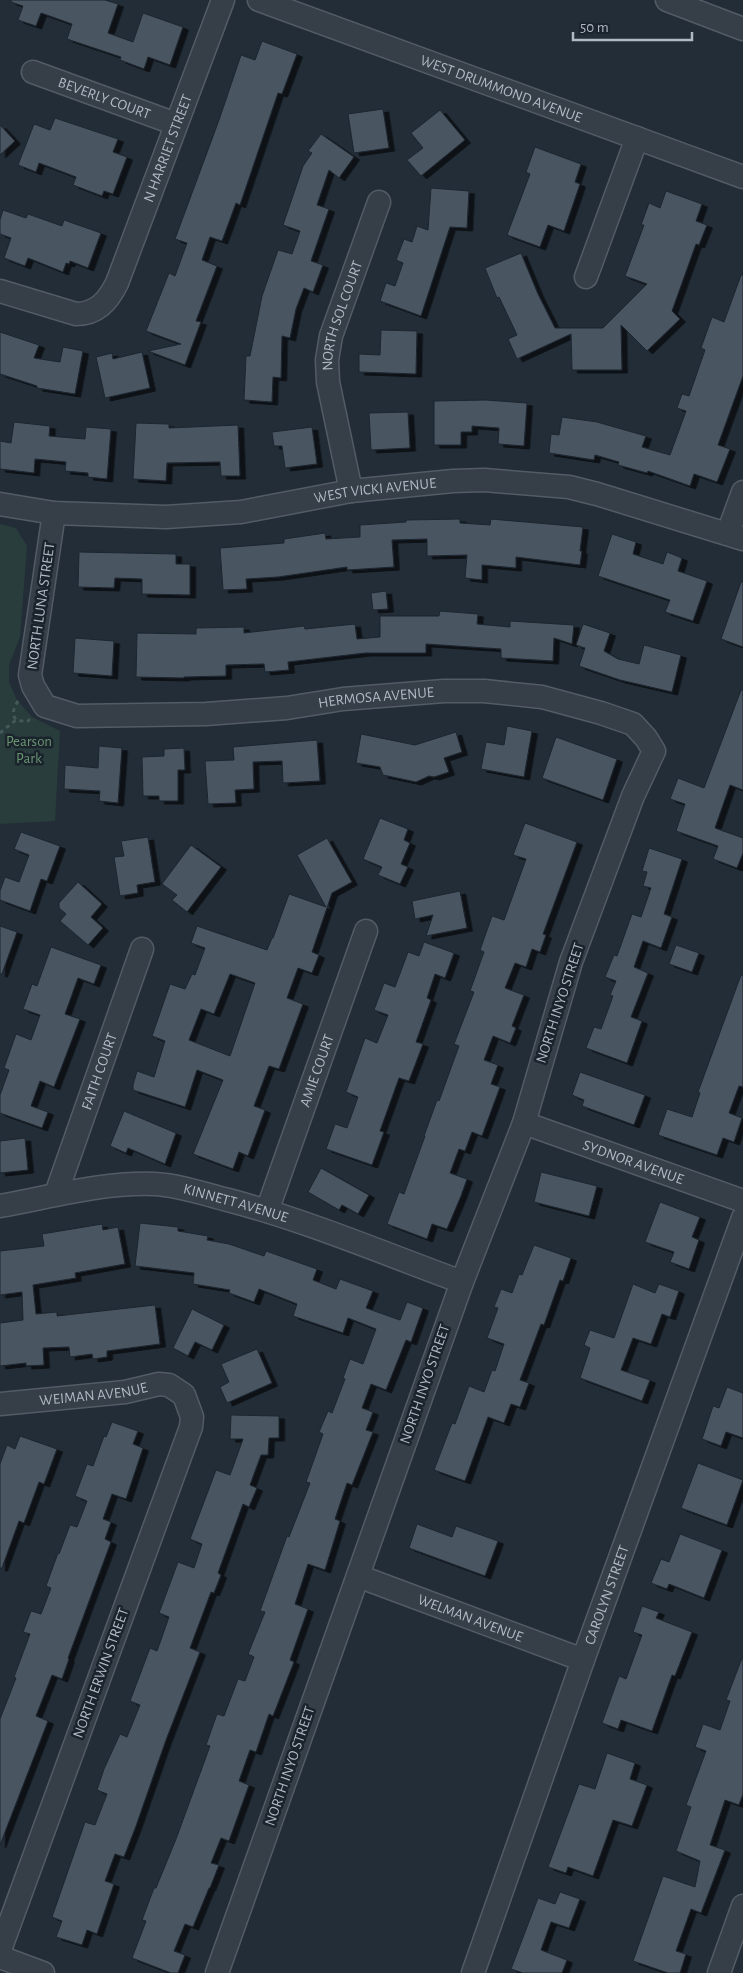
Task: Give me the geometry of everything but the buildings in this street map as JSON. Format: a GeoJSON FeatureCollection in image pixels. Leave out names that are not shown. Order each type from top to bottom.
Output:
{"type":"FeatureCollection","features":[{"type":"Feature","properties":{"kind":"street","name":"N HARRIET STREET"},"geometry":{"type":"LineString","coordinates":[[0,291],[76,314],[86,314],[98,309],[110,296],[117,283],[223,0]]}},
{"type":"Feature","properties":{"kind":"street","name":"WEST DRUMMOND AVENUE"},"geometry":{"type":"LineString","coordinates":[[259,0],[743,177]]}},
{"type":"Feature","properties":{"kind":"street"},"geometry":{"type":"LineString","coordinates":[[667,0],[743,29]]}},
{"type":"Feature","properties":{"kind":"street","name":"BEVERLY COURT"},"geometry":{"type":"LineString","coordinates":[[33,72],[176,124]]}},
{"type":"Feature","properties":{"kind":"street"},"geometry":{"type":"LineString","coordinates":[[586,277],[637,138]]}},
{"type":"Feature","properties":{"kind":"street","name":"NORTH SOL COURT"},"geometry":{"type":"LineString","coordinates":[[350,491],[328,382],[327,360],[331,336],[379,202]]}},
{"type":"Feature","properties":{"kind":"street","name":"WEST VICKI AVENUE"},"geometry":{"type":"LineString","coordinates":[[0,504],[54,513],[166,516],[241,512],[350,491],[453,481],[484,480],[569,488],[598,494],[735,536]]}},
{"type":"Feature","properties":{"kind":"street"},"geometry":{"type":"LineString","coordinates":[[735,536],[743,492]]}},
{"type":"Feature","properties":{"kind":"street","name":"NORTH LUNA STREET"},"geometry":{"type":"LineString","coordinates":[[29,706],[30,675],[54,513]]}},
{"type":"Feature","properties":{"kind":"street","name":"HERMOSA AVENUE"},"geometry":{"type":"LineString","coordinates":[[29,706],[44,706],[77,716],[206,714],[287,708],[343,698],[444,691],[484,691],[542,697],[633,724],[654,751],[633,796]]}},
{"type":"Feature","properties":{"kind":"street","name":"NORTH INYO STREET"},"geometry":{"type":"LineString","coordinates":[[217,1973],[462,1282],[524,1123],[571,962],[633,796]]}},
{"type":"Feature","properties":{"kind":"street","name":"AMIE COURT"},"geometry":{"type":"LineString","coordinates":[[267,1211],[366,931]]}},
{"type":"Feature","properties":{"kind":"street","name":"FAITH COURT"},"geometry":{"type":"LineString","coordinates":[[56,1194],[142,949]]}},
{"type":"Feature","properties":{"kind":"street","name":"SYDNOR AVENUE"},"geometry":{"type":"LineString","coordinates":[[524,1123],[743,1201]]}},
{"type":"Feature","properties":{"kind":"street","name":"KINNETT AVENUE"},"geometry":{"type":"LineString","coordinates":[[0,1206],[56,1194],[108,1186],[154,1184],[181,1188],[267,1211],[462,1282]]}},
{"type":"Feature","properties":{"kind":"street","name":"CAROLYN STREET"},"geometry":{"type":"LineString","coordinates":[[473,1973],[583,1660],[743,1218]]}},
{"type":"Feature","properties":{"kind":"street","name":"WEIMAN AVENUE"},"geometry":{"type":"LineString","coordinates":[[0,1404],[125,1392],[159,1384],[169,1385],[184,1395]]}},
{"type":"Feature","properties":{"kind":"street","name":"NORTH ERWIN STREET"},"geometry":{"type":"LineString","coordinates":[[0,1950],[191,1427],[192,1416],[184,1395]]}},
{"type":"Feature","properties":{"kind":"street","name":"WELMAN AVENUE"},"geometry":{"type":"LineString","coordinates":[[358,1576],[583,1660]]}},
{"type":"Feature","properties":{"kind":"street"},"geometry":{"type":"LineString","coordinates":[[719,1973],[743,1906]]}},
{"type":"Feature","properties":{"kind":"street"},"geometry":{"type":"LineString","coordinates":[[0,1957],[43,1973]]}},
{"type":"Feature","properties":{"kind":"path"},"geometry":{"type":"LineString","coordinates":[[0,733],[16,720],[27,722],[29,706],[13,708],[16,720]]}},
{"type":"Feature","properties":{"kind":"green space","name":"Pearson Park"},"geometry":{"type":"Polygon","coordinates":[[[0,524],[16,528],[27,546],[20,637],[9,665],[9,682],[17,700],[32,717],[60,731],[55,821],[0,824],[0,524]]]}}]}
